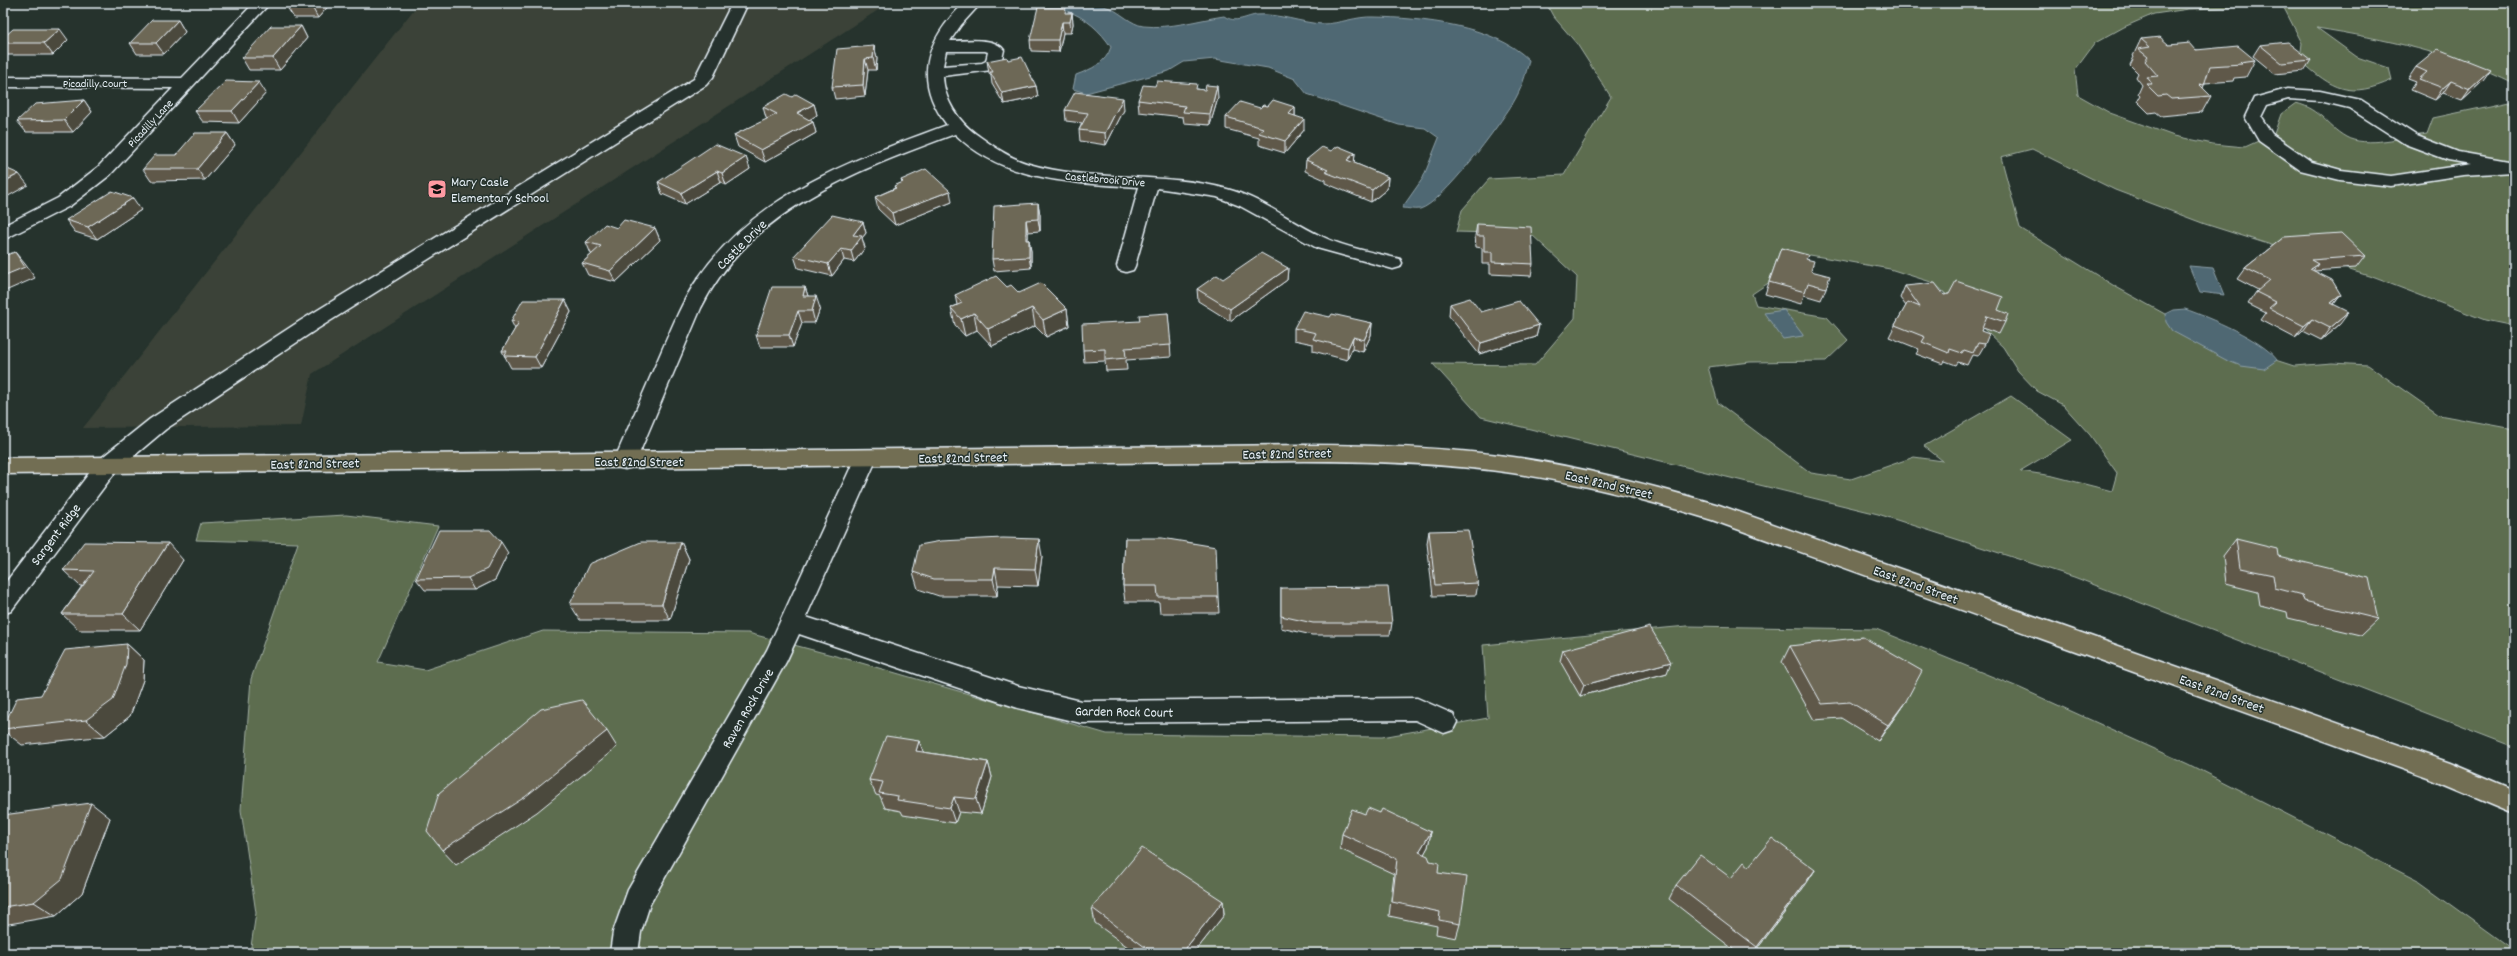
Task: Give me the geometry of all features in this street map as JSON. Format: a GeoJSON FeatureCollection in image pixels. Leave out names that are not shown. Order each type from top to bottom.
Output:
{"type":"FeatureCollection","features":[{"type":"Feature","properties":{"kind":"main road","name":"East 82nd Street"},"geometry":{"type":"LineString","coordinates":[[3,466],[1358,453],[1483,461],[1596,480],[1669,498],[1719,514],[2441,771],[2514,802]]}},
{"type":"Feature","properties":{"kind":"street","name":"Picadilly Lane"},"geometry":{"type":"LineString","coordinates":[[3,234],[23,225],[68,199],[104,171],[262,3]]}},
{"type":"Feature","properties":{"kind":"street","name":"Sargent Ridge"},"geometry":{"type":"LineString","coordinates":[[3,604],[108,465],[172,414],[253,360],[700,82],[705,77],[740,3]]}},
{"type":"Feature","properties":{"kind":"street","name":"Castlebrook Drive"},"geometry":{"type":"LineString","coordinates":[[973,3],[954,22],[940,46],[934,72],[939,100],[957,127],[980,146],[1007,162],[1024,168],[1061,176],[1194,186],[1222,193],[1256,206],[1315,240],[1367,259],[1393,263]]}},
{"type":"Feature","properties":{"kind":"street"},"geometry":{"type":"LineString","coordinates":[[934,72],[986,67],[993,63],[996,50],[988,46],[940,46]]}},
{"type":"Feature","properties":{"kind":"street","name":"Picadilly Court"},"geometry":{"type":"LineString","coordinates":[[3,82],[187,83]]}},
{"type":"Feature","properties":{"kind":"street"},"geometry":{"type":"LineString","coordinates":[[2287,94],[2320,96],[2355,104],[2411,140],[2454,156],[2514,167],[2463,170],[2391,180],[2340,175],[2306,166],[2265,137],[2253,117],[2260,102],[2287,94]]}},
{"type":"Feature","properties":{"kind":"street","name":"Castle Drive"},"geometry":{"type":"LineString","coordinates":[[625,461],[698,295],[716,267],[740,241],[774,211],[823,181],[849,168],[957,127]]}},
{"type":"Feature","properties":{"kind":"street"},"geometry":{"type":"LineString","coordinates":[[1126,266],[1149,183]]}},
{"type":"Feature","properties":{"kind":"street","name":"Raven Rock Drive"},"geometry":{"type":"LineString","coordinates":[[624,953],[628,924],[638,899],[777,655],[866,458]]}},
{"type":"Feature","properties":{"kind":"street","name":"Garden Rock Court"},"geometry":{"type":"LineString","coordinates":[[792,622],[1018,697],[1080,712],[1417,709],[1444,722]]}},
{"type":"Feature","properties":{"kind":"shaded area","name":"Mary Casle Elementary School"},"geometry":{"type":"Polygon","coordinates":[[[419,3],[889,3],[312,374],[301,426],[83,428],[419,3]]]}},
{"type":"Feature","properties":{"kind":"green space"},"geometry":{"type":"Polygon","coordinates":[[[1546,3],[2514,3],[2514,84],[2467,64],[2418,48],[2317,28],[2357,57],[2389,68],[2392,80],[2365,89],[2353,90],[2333,85],[2300,60],[2302,43],[2283,6],[2189,9],[2154,14],[2124,27],[2095,43],[2075,70],[2078,95],[2110,113],[2174,136],[2213,144],[2245,147],[2274,134],[2281,114],[2296,103],[2305,106],[2318,114],[2333,128],[2346,137],[2363,142],[2374,142],[2427,134],[2433,118],[2514,101],[2514,326],[2485,320],[2375,278],[2205,224],[2115,190],[2032,149],[2001,157],[2020,228],[2116,287],[2210,339],[2294,366],[2332,363],[2368,365],[2439,415],[2514,429],[2514,747],[2074,577],[1878,514],[1481,417],[1433,364],[1535,365],[1575,318],[1577,277],[1531,234],[1456,232],[1462,210],[1489,179],[1564,175],[1611,97],[1577,44],[1553,16],[1546,3]],[[1810,255],[1752,294],[1756,305],[1827,317],[1848,340],[1826,361],[1750,362],[1708,367],[1718,403],[1811,473],[1851,479],[1914,457],[1943,461],[1924,446],[2011,396],[2072,440],[2020,471],[2053,476],[2112,491],[2117,473],[2090,435],[2063,405],[2037,391],[2018,371],[2003,347],[1934,283],[1890,269],[1810,255]]]}},
{"type":"Feature","properties":{"kind":"green space"},"geometry":{"type":"Polygon","coordinates":[[[346,515],[438,526],[378,662],[425,670],[543,631],[748,633],[851,660],[1107,734],[1382,737],[1488,718],[1483,645],[1687,626],[1876,629],[2020,688],[2188,764],[2420,882],[2514,950],[2514,953],[250,953],[256,913],[241,810],[251,679],[298,543],[196,540],[201,523],[346,515]]]}},
{"type":"Feature","properties":{"kind":"water"},"geometry":{"type":"Polygon","coordinates":[[[1076,2],[1102,5],[1114,10],[1130,21],[1139,25],[1153,27],[1174,25],[1224,16],[1232,20],[1236,20],[1256,15],[1273,15],[1322,24],[1367,17],[1413,19],[1477,31],[1514,48],[1529,60],[1523,82],[1513,103],[1496,128],[1456,179],[1430,204],[1420,209],[1402,208],[1423,178],[1439,138],[1425,128],[1399,125],[1307,94],[1295,79],[1268,68],[1215,59],[1184,62],[1169,71],[1086,93],[1073,89],[1076,75],[1098,65],[1109,53],[1111,47],[1092,25],[1080,17],[1064,10],[1040,3],[1076,2]]]}},
{"type":"Feature","properties":{"kind":"water"},"geometry":{"type":"Polygon","coordinates":[[[2189,266],[2213,268],[2224,295],[2200,292],[2189,266]]]}},
{"type":"Feature","properties":{"kind":"water"},"geometry":{"type":"Polygon","coordinates":[[[2185,309],[2221,323],[2248,337],[2270,352],[2277,360],[2264,369],[2241,366],[2226,360],[2172,331],[2166,322],[2165,314],[2173,310],[2185,309]]]}},
{"type":"Feature","properties":{"kind":"water"},"geometry":{"type":"Polygon","coordinates":[[[1784,310],[1803,336],[1783,339],[1764,313],[1784,310]]]}},
{"type":"Feature","properties":{"kind":"building"},"geometry":{"type":"Polygon","coordinates":[[[291,3],[315,3],[312,7],[287,7],[291,3]]]}},
{"type":"Feature","properties":{"kind":"building"},"geometry":{"type":"Polygon","coordinates":[[[1038,7],[1066,7],[1065,13],[1072,13],[1070,22],[1062,22],[1058,40],[1030,40],[1038,7]]]}},
{"type":"Feature","properties":{"kind":"building"},"geometry":{"type":"Polygon","coordinates":[[[152,20],[178,20],[156,43],[130,43],[152,20]]]}},
{"type":"Feature","properties":{"kind":"building"},"geometry":{"type":"Polygon","coordinates":[[[271,26],[301,26],[273,58],[242,58],[271,26]]]}},
{"type":"Feature","properties":{"kind":"building"},"geometry":{"type":"Polygon","coordinates":[[[13,29],[60,29],[44,43],[3,43],[3,38],[13,29]]]}},
{"type":"Feature","properties":{"kind":"building"},"geometry":{"type":"Polygon","coordinates":[[[2160,37],[2169,45],[2190,43],[2196,50],[2238,46],[2255,60],[2240,62],[2242,64],[2210,66],[2204,85],[2199,84],[2211,96],[2171,99],[2166,95],[2158,96],[2146,84],[2152,84],[2147,77],[2158,76],[2145,61],[2148,57],[2138,49],[2150,47],[2141,39],[2160,37]]]}},
{"type":"Feature","properties":{"kind":"building"},"geometry":{"type":"Polygon","coordinates":[[[2288,42],[2311,60],[2282,63],[2260,45],[2288,42]]]}},
{"type":"Feature","properties":{"kind":"building"},"geometry":{"type":"Polygon","coordinates":[[[874,46],[873,58],[865,59],[863,85],[832,87],[837,49],[874,46]]]}},
{"type":"Feature","properties":{"kind":"building"},"geometry":{"type":"Polygon","coordinates":[[[2438,49],[2491,70],[2470,89],[2451,81],[2443,88],[2419,79],[2427,72],[2416,67],[2438,49]]]}},
{"type":"Feature","properties":{"kind":"building"},"geometry":{"type":"Polygon","coordinates":[[[1007,57],[1008,60],[1022,57],[1036,86],[1002,93],[990,72],[993,72],[987,61],[1007,57]]]}},
{"type":"Feature","properties":{"kind":"building"},"geometry":{"type":"Polygon","coordinates":[[[226,81],[259,82],[232,111],[195,111],[226,81]]]}},
{"type":"Feature","properties":{"kind":"building"},"geometry":{"type":"Polygon","coordinates":[[[1157,81],[1197,84],[1196,89],[1205,90],[1206,85],[1217,86],[1210,114],[1183,112],[1185,106],[1138,100],[1143,85],[1155,86],[1157,81]]]}},
{"type":"Feature","properties":{"kind":"building"},"geometry":{"type":"Polygon","coordinates":[[[1075,92],[1123,98],[1105,133],[1079,130],[1088,113],[1065,110],[1075,92]]]}},
{"type":"Feature","properties":{"kind":"building"},"geometry":{"type":"Polygon","coordinates":[[[786,94],[792,97],[796,94],[814,104],[797,113],[813,122],[761,150],[734,135],[777,114],[763,107],[786,94]]]}},
{"type":"Feature","properties":{"kind":"building"},"geometry":{"type":"Polygon","coordinates":[[[84,100],[64,120],[17,121],[35,104],[84,100]]]}},
{"type":"Feature","properties":{"kind":"building"},"geometry":{"type":"Polygon","coordinates":[[[1273,100],[1295,107],[1289,114],[1304,119],[1285,141],[1259,133],[1263,128],[1226,117],[1240,102],[1260,108],[1263,105],[1268,106],[1273,100]]]}},
{"type":"Feature","properties":{"kind":"building"},"geometry":{"type":"Polygon","coordinates":[[[195,133],[227,133],[197,169],[143,169],[155,155],[176,155],[195,133]]]}},
{"type":"Feature","properties":{"kind":"building"},"geometry":{"type":"Polygon","coordinates":[[[715,144],[746,157],[722,173],[717,171],[681,193],[658,182],[715,144]]]}},
{"type":"Feature","properties":{"kind":"building"},"geometry":{"type":"Polygon","coordinates":[[[1338,146],[1355,153],[1347,160],[1388,177],[1372,190],[1325,172],[1328,170],[1306,160],[1322,147],[1331,151],[1338,146]]]}},
{"type":"Feature","properties":{"kind":"building"},"geometry":{"type":"Polygon","coordinates":[[[3,167],[19,174],[3,182],[3,167]]]}},
{"type":"Feature","properties":{"kind":"building"},"geometry":{"type":"Polygon","coordinates":[[[926,169],[950,191],[892,213],[875,197],[896,188],[894,186],[903,182],[901,180],[926,169]]]}},
{"type":"Feature","properties":{"kind":"building"},"geometry":{"type":"Polygon","coordinates":[[[112,191],[133,198],[88,227],[66,220],[112,191]]]}},
{"type":"Feature","properties":{"kind":"building"},"geometry":{"type":"Polygon","coordinates":[[[1038,203],[1038,219],[1026,220],[1026,240],[1029,240],[1029,257],[992,259],[994,206],[1038,203]]]}},
{"type":"Feature","properties":{"kind":"building"},"geometry":{"type":"Polygon","coordinates":[[[832,215],[863,222],[853,235],[862,236],[851,251],[841,249],[828,264],[794,256],[832,215]]]}},
{"type":"Feature","properties":{"kind":"building"},"geometry":{"type":"Polygon","coordinates":[[[624,220],[655,228],[610,271],[582,263],[601,246],[586,242],[605,224],[617,228],[624,220]]]}},
{"type":"Feature","properties":{"kind":"building"},"geometry":{"type":"Polygon","coordinates":[[[1477,224],[1531,227],[1533,264],[1492,262],[1492,252],[1484,252],[1484,236],[1477,236],[1477,224]]]}},
{"type":"Feature","properties":{"kind":"building"},"geometry":{"type":"Polygon","coordinates":[[[2341,233],[2365,256],[2311,260],[2318,264],[2310,269],[2332,280],[2341,295],[2331,303],[2349,312],[2330,328],[2312,319],[2304,326],[2269,308],[2276,302],[2256,292],[2270,280],[2245,268],[2284,237],[2341,233]]]}},
{"type":"Feature","properties":{"kind":"building"},"geometry":{"type":"Polygon","coordinates":[[[1781,248],[1808,255],[1806,259],[1814,261],[1811,271],[1830,276],[1826,288],[1808,283],[1805,292],[1769,282],[1781,248]]]}},
{"type":"Feature","properties":{"kind":"building"},"geometry":{"type":"Polygon","coordinates":[[[15,252],[25,267],[3,276],[3,256],[15,252]]]}},
{"type":"Feature","properties":{"kind":"building"},"geometry":{"type":"Polygon","coordinates":[[[1261,253],[1288,268],[1230,309],[1197,289],[1217,275],[1223,279],[1261,253]]]}},
{"type":"Feature","properties":{"kind":"building"},"geometry":{"type":"Polygon","coordinates":[[[996,276],[1007,287],[1011,285],[1019,293],[1041,283],[1067,309],[1043,320],[1032,308],[988,329],[974,313],[961,319],[951,308],[962,303],[955,295],[996,276]]]}},
{"type":"Feature","properties":{"kind":"building"},"geometry":{"type":"Polygon","coordinates":[[[1956,281],[2003,297],[1998,310],[2008,314],[2005,322],[1987,316],[1981,331],[1989,334],[1985,344],[1978,343],[1973,353],[1964,350],[1962,353],[1950,349],[1949,353],[1922,342],[1925,337],[1895,325],[1908,302],[1920,307],[1905,286],[1935,283],[1944,295],[1949,294],[1956,281]]]}},
{"type":"Feature","properties":{"kind":"building"},"geometry":{"type":"Polygon","coordinates":[[[772,287],[805,287],[803,296],[816,296],[812,311],[798,311],[789,335],[756,335],[772,287]]]}},
{"type":"Feature","properties":{"kind":"building"},"geometry":{"type":"Polygon","coordinates":[[[1470,298],[1481,312],[1519,301],[1539,325],[1481,343],[1450,304],[1470,298]]]}},
{"type":"Feature","properties":{"kind":"building"},"geometry":{"type":"Polygon","coordinates":[[[523,300],[565,300],[535,357],[504,356],[507,351],[502,351],[519,322],[511,321],[523,300]]]}},
{"type":"Feature","properties":{"kind":"building"},"geometry":{"type":"Polygon","coordinates":[[[1303,311],[1330,317],[1332,314],[1372,323],[1364,340],[1353,337],[1348,348],[1313,339],[1316,333],[1294,328],[1303,311]]]}},
{"type":"Feature","properties":{"kind":"building"},"geometry":{"type":"Polygon","coordinates":[[[1168,313],[1171,345],[1125,348],[1126,358],[1105,360],[1105,349],[1083,350],[1082,324],[1140,321],[1139,315],[1168,313]]]}},
{"type":"Feature","properties":{"kind":"building"},"geometry":{"type":"Polygon","coordinates":[[[439,530],[490,530],[501,542],[487,569],[468,578],[416,579],[439,530]]]}},
{"type":"Feature","properties":{"kind":"building"},"geometry":{"type":"Polygon","coordinates":[[[1468,530],[1478,583],[1435,585],[1429,531],[1468,530]]]}},
{"type":"Feature","properties":{"kind":"building"},"geometry":{"type":"Polygon","coordinates":[[[1003,538],[1039,539],[1035,569],[995,568],[993,579],[934,579],[913,572],[919,545],[941,541],[1003,538]]]}},
{"type":"Feature","properties":{"kind":"building"},"geometry":{"type":"Polygon","coordinates":[[[1125,538],[1162,538],[1216,547],[1218,597],[1158,597],[1157,586],[1123,586],[1125,538]]]}},
{"type":"Feature","properties":{"kind":"building"},"geometry":{"type":"Polygon","coordinates":[[[2236,539],[2277,549],[2278,556],[2369,578],[2378,619],[2304,601],[2302,595],[2275,588],[2273,575],[2240,568],[2236,539]]]}},
{"type":"Feature","properties":{"kind":"building"},"geometry":{"type":"Polygon","coordinates":[[[84,542],[168,543],[123,614],[62,614],[94,571],[63,570],[84,542]]]}},
{"type":"Feature","properties":{"kind":"building"},"geometry":{"type":"Polygon","coordinates":[[[641,542],[681,542],[662,604],[570,604],[589,564],[641,542]]]}},
{"type":"Feature","properties":{"kind":"building"},"geometry":{"type":"Polygon","coordinates":[[[1388,587],[1392,623],[1313,623],[1281,616],[1281,588],[1388,587]]]}},
{"type":"Feature","properties":{"kind":"building"},"geometry":{"type":"Polygon","coordinates":[[[1650,627],[1671,662],[1584,685],[1563,650],[1650,627]]]}},
{"type":"Feature","properties":{"kind":"building"},"geometry":{"type":"Polygon","coordinates":[[[1863,637],[1922,671],[1906,701],[1888,725],[1850,702],[1822,704],[1790,646],[1863,637]]]}},
{"type":"Feature","properties":{"kind":"building"},"geometry":{"type":"Polygon","coordinates":[[[127,644],[126,664],[113,700],[86,720],[3,729],[17,698],[41,695],[65,650],[127,644]]]}},
{"type":"Feature","properties":{"kind":"building"},"geometry":{"type":"Polygon","coordinates":[[[582,700],[607,731],[525,797],[442,850],[427,831],[439,793],[541,709],[582,700]]]}},
{"type":"Feature","properties":{"kind":"building"},"geometry":{"type":"Polygon","coordinates":[[[886,736],[919,741],[916,751],[988,762],[976,799],[954,797],[950,808],[897,800],[898,796],[879,793],[883,782],[869,780],[886,736]]]}},
{"type":"Feature","properties":{"kind":"building"},"geometry":{"type":"Polygon","coordinates":[[[91,803],[62,879],[34,902],[3,907],[3,815],[91,803]]]}},
{"type":"Feature","properties":{"kind":"building"},"geometry":{"type":"Polygon","coordinates":[[[1368,808],[1380,813],[1382,809],[1431,832],[1419,852],[1428,856],[1430,861],[1439,863],[1438,873],[1467,877],[1460,924],[1439,920],[1440,912],[1392,902],[1397,859],[1342,834],[1352,809],[1365,814],[1368,808]]]}},
{"type":"Feature","properties":{"kind":"building"},"geometry":{"type":"Polygon","coordinates":[[[1772,838],[1815,870],[1757,947],[1676,885],[1700,855],[1731,878],[1744,862],[1749,866],[1772,838]]]}},
{"type":"Feature","properties":{"kind":"building"},"geometry":{"type":"Polygon","coordinates":[[[1142,848],[1223,901],[1182,953],[1153,953],[1092,908],[1142,848]]]}},
{"type":"Feature","properties":{"kind":"place","name":"Mary Casle Elementary School"},"geometry":{"type":"Point","coordinates":[437,189]}}]}
